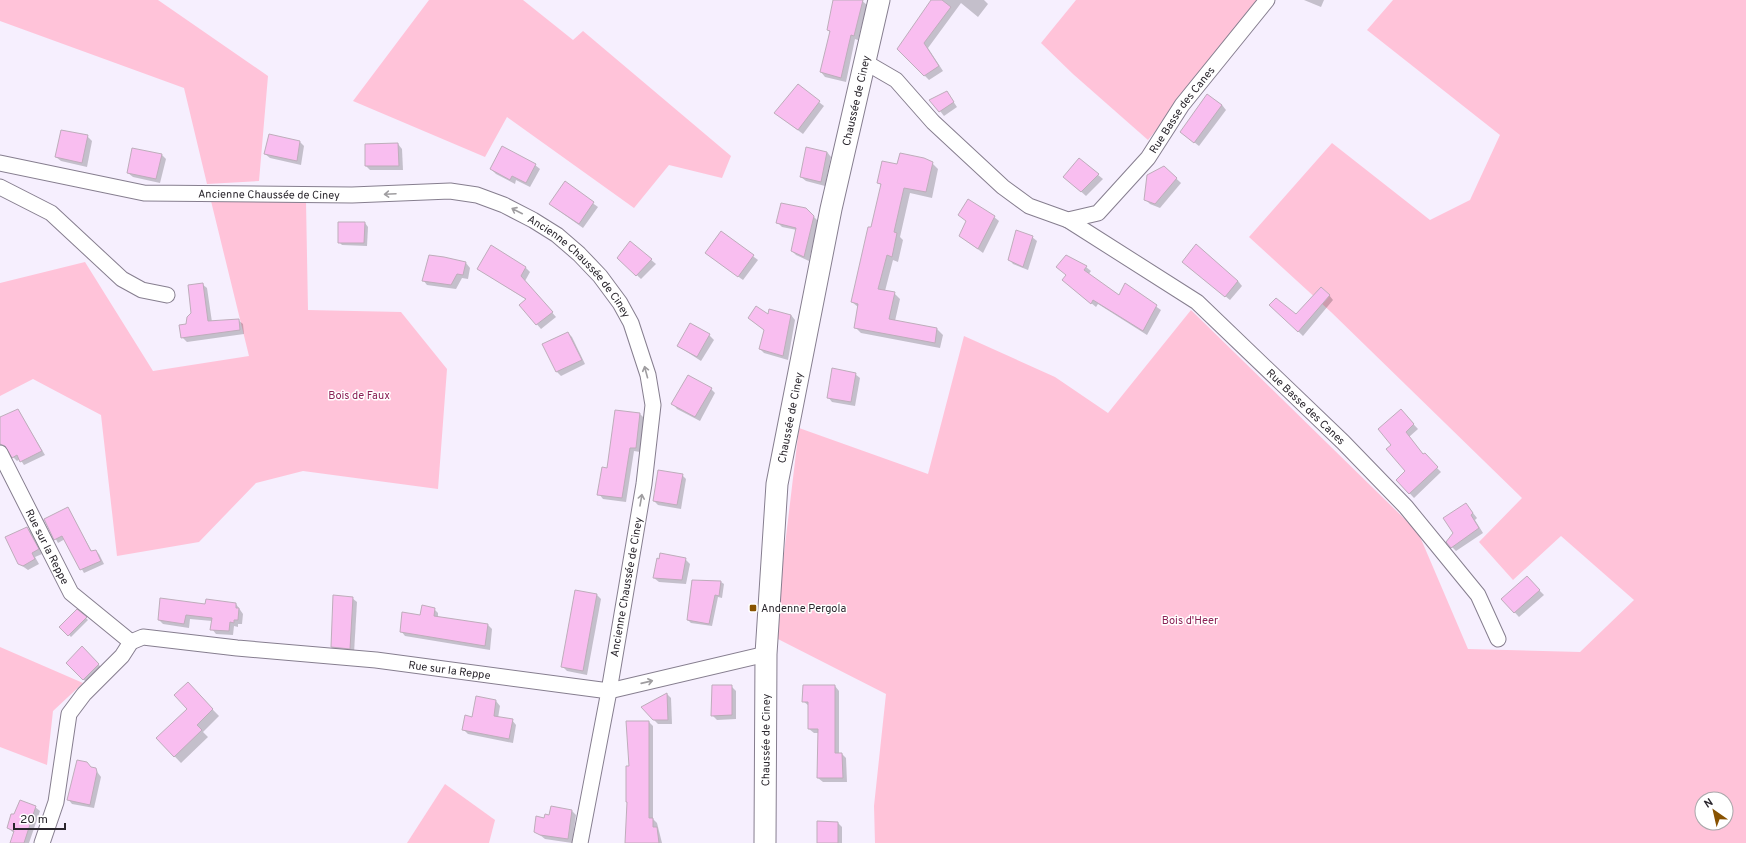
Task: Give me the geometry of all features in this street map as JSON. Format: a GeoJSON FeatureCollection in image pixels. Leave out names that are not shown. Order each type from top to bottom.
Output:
{"type":"FeatureCollection","features":[{"type":"Feature","properties":{"kind":"main road","name":"Chaussée de Ciney"},"geometry":{"type":"LineString","coordinates":[[765,843],[766,654],[777,484],[831,209],[879,0]]}},
{"type":"Feature","properties":{"kind":"street","name":"Rue Basse des Canes"},"geometry":{"type":"LineString","coordinates":[[1068,220],[1098,214],[1148,158],[1182,105],[1267,0]]}},
{"type":"Feature","properties":{"kind":"street","name":"Rue Basse des Canes"},"geometry":{"type":"LineString","coordinates":[[865,62],[896,80],[933,122],[1003,187],[1029,206],[1068,220],[1197,302],[1343,442],[1406,507],[1478,595],[1498,639]]}},
{"type":"Feature","properties":{"kind":"street","name":"Ancienne Chaussée de Ciney"},"geometry":{"type":"LineString","coordinates":[[0,163],[144,193],[352,195],[450,191],[477,194],[504,205],[533,220],[557,235],[579,254],[604,282],[620,303],[631,323],[648,375],[653,405],[644,484],[609,691],[580,843]]}},
{"type":"Feature","properties":{"kind":"street"},"geometry":{"type":"LineString","coordinates":[[0,187],[51,213],[122,279],[142,290],[167,295]]}},
{"type":"Feature","properties":{"kind":"street","name":"Rue sur la Reppe"},"geometry":{"type":"LineString","coordinates":[[0,453],[71,593],[131,642],[143,637],[237,648],[376,660],[609,691],[766,654]]}},
{"type":"Feature","properties":{"kind":"street"},"geometry":{"type":"LineString","coordinates":[[42,843],[56,802],[69,714],[84,694],[122,656],[131,642]]}},
{"type":"Feature","properties":{"kind":"green space"},"geometry":{"type":"Polygon","coordinates":[[[0,0],[158,0],[268,76],[259,181],[207,184],[184,88],[0,21],[0,0]]]}},
{"type":"Feature","properties":{"kind":"green space"},"geometry":{"type":"Polygon","coordinates":[[[429,0],[523,0],[573,40],[583,31],[731,156],[722,178],[669,165],[634,208],[507,117],[485,157],[353,101],[429,0]]]}},
{"type":"Feature","properties":{"kind":"green space"},"geometry":{"type":"Polygon","coordinates":[[[1076,0],[1262,0],[1148,140],[1073,74],[1041,43],[1076,0]]]}},
{"type":"Feature","properties":{"kind":"green space","name":"Bois d'Heer"},"geometry":{"type":"Polygon","coordinates":[[[1393,0],[1746,0],[1746,843],[875,843],[874,806],[886,694],[774,637],[799,428],[928,474],[964,336],[1055,377],[1108,413],[1191,310],[1418,532],[1468,649],[1580,652],[1634,600],[1561,536],[1513,580],[1479,542],[1522,498],[1331,312],[1249,237],[1332,143],[1430,220],[1470,200],[1500,135],[1367,30],[1393,0]]]}},
{"type":"Feature","properties":{"kind":"green space","name":"Bois de Faux"},"geometry":{"type":"Polygon","coordinates":[[[211,201],[306,201],[308,310],[401,312],[447,369],[438,489],[303,471],[256,483],[199,542],[117,556],[101,415],[33,379],[0,396],[0,283],[85,262],[153,371],[249,356],[211,201]]]}},
{"type":"Feature","properties":{"kind":"green space"},"geometry":{"type":"Polygon","coordinates":[[[0,647],[83,683],[53,711],[47,765],[0,747],[0,647]]]}},
{"type":"Feature","properties":{"kind":"green space"},"geometry":{"type":"Polygon","coordinates":[[[445,784],[495,820],[489,843],[407,843],[445,784]]]}},
{"type":"Feature","properties":{"kind":"building"},"geometry":{"type":"Polygon","coordinates":[[[833,0],[863,0],[854,36],[851,35],[841,78],[820,72],[830,31],[827,30],[833,0]]]}},
{"type":"Feature","properties":{"kind":"building"},"geometry":{"type":"Polygon","coordinates":[[[931,0],[942,0],[951,7],[924,43],[939,66],[924,76],[897,49],[931,0]]]}},
{"type":"Feature","properties":{"kind":"building"},"geometry":{"type":"Polygon","coordinates":[[[798,84],[820,101],[798,130],[774,113],[798,84]]]}},
{"type":"Feature","properties":{"kind":"building"},"geometry":{"type":"Polygon","coordinates":[[[947,91],[954,102],[939,112],[929,100],[947,91]]]}},
{"type":"Feature","properties":{"kind":"building"},"geometry":{"type":"Polygon","coordinates":[[[1207,94],[1222,105],[1194,143],[1180,132],[1207,94]]]}},
{"type":"Feature","properties":{"kind":"building"},"geometry":{"type":"Polygon","coordinates":[[[61,130],[88,135],[82,163],[55,157],[61,130]]]}},
{"type":"Feature","properties":{"kind":"building"},"geometry":{"type":"Polygon","coordinates":[[[269,134],[300,141],[297,161],[264,154],[269,134]]]}},
{"type":"Feature","properties":{"kind":"building"},"geometry":{"type":"Polygon","coordinates":[[[398,143],[399,166],[365,166],[365,144],[398,143]]]}},
{"type":"Feature","properties":{"kind":"building"},"geometry":{"type":"Polygon","coordinates":[[[502,146],[536,164],[526,183],[512,176],[510,180],[490,169],[502,146]]]}},
{"type":"Feature","properties":{"kind":"building"},"geometry":{"type":"Polygon","coordinates":[[[806,147],[827,152],[821,182],[800,177],[806,147]]]}},
{"type":"Feature","properties":{"kind":"building"},"geometry":{"type":"Polygon","coordinates":[[[132,148],[162,154],[156,179],[127,173],[132,148]]]}},
{"type":"Feature","properties":{"kind":"building"},"geometry":{"type":"Polygon","coordinates":[[[900,153],[924,158],[933,162],[926,192],[904,188],[894,232],[897,233],[892,257],[887,255],[878,289],[895,292],[889,319],[937,328],[935,343],[854,328],[858,304],[851,302],[868,227],[871,227],[881,184],[877,183],[882,161],[897,164],[900,153]]]}},
{"type":"Feature","properties":{"kind":"building"},"geometry":{"type":"Polygon","coordinates":[[[1079,158],[1099,174],[1081,192],[1063,177],[1079,158]]]}},
{"type":"Feature","properties":{"kind":"building"},"geometry":{"type":"Polygon","coordinates":[[[1164,166],[1177,178],[1155,204],[1144,200],[1147,175],[1164,166]]]}},
{"type":"Feature","properties":{"kind":"building"},"geometry":{"type":"Polygon","coordinates":[[[565,181],[594,202],[579,224],[549,204],[565,181]]]}},
{"type":"Feature","properties":{"kind":"building"},"geometry":{"type":"Polygon","coordinates":[[[968,199],[995,216],[978,249],[959,236],[966,221],[958,215],[968,199]]]}},
{"type":"Feature","properties":{"kind":"building"},"geometry":{"type":"Polygon","coordinates":[[[781,203],[806,208],[814,216],[804,257],[791,251],[796,228],[776,223],[781,203]]]}},
{"type":"Feature","properties":{"kind":"building"},"geometry":{"type":"Polygon","coordinates":[[[338,222],[365,222],[364,243],[338,243],[338,222]]]}},
{"type":"Feature","properties":{"kind":"building"},"geometry":{"type":"Polygon","coordinates":[[[1016,230],[1033,236],[1023,267],[1008,260],[1016,230]]]}},
{"type":"Feature","properties":{"kind":"building"},"geometry":{"type":"Polygon","coordinates":[[[721,231],[754,255],[738,277],[705,253],[721,231]]]}},
{"type":"Feature","properties":{"kind":"building"},"geometry":{"type":"Polygon","coordinates":[[[630,241],[652,259],[636,276],[617,258],[630,241]]]}},
{"type":"Feature","properties":{"kind":"building"},"geometry":{"type":"Polygon","coordinates":[[[1196,244],[1238,281],[1225,297],[1182,262],[1196,244]]]}},
{"type":"Feature","properties":{"kind":"building"},"geometry":{"type":"Polygon","coordinates":[[[491,245],[526,267],[521,276],[553,312],[536,325],[519,305],[526,299],[477,269],[491,245]]]}},
{"type":"Feature","properties":{"kind":"building"},"geometry":{"type":"Polygon","coordinates":[[[429,255],[466,262],[463,275],[457,274],[451,285],[422,281],[429,255]]]}},
{"type":"Feature","properties":{"kind":"building"},"geometry":{"type":"Polygon","coordinates":[[[1066,255],[1087,266],[1084,270],[1119,295],[1125,283],[1157,305],[1143,331],[1093,300],[1091,304],[1062,280],[1066,275],[1056,267],[1066,255]]]}},
{"type":"Feature","properties":{"kind":"building"},"geometry":{"type":"Polygon","coordinates":[[[203,283],[208,321],[239,319],[240,330],[181,338],[179,325],[186,324],[187,317],[191,313],[188,285],[203,283]]]}},
{"type":"Feature","properties":{"kind":"building"},"geometry":{"type":"Polygon","coordinates":[[[1321,287],[1330,295],[1298,332],[1269,305],[1276,298],[1296,314],[1321,287]]]}},
{"type":"Feature","properties":{"kind":"building"},"geometry":{"type":"Polygon","coordinates":[[[756,306],[768,314],[769,309],[791,315],[783,356],[759,349],[764,330],[748,318],[756,306]]]}},
{"type":"Feature","properties":{"kind":"building"},"geometry":{"type":"Polygon","coordinates":[[[690,323],[710,334],[697,357],[677,346],[690,323]]]}},
{"type":"Feature","properties":{"kind":"building"},"geometry":{"type":"Polygon","coordinates":[[[568,332],[582,360],[556,372],[542,344],[568,332]]]}},
{"type":"Feature","properties":{"kind":"building"},"geometry":{"type":"Polygon","coordinates":[[[832,368],[856,373],[851,402],[827,398],[832,368]]]}},
{"type":"Feature","properties":{"kind":"building"},"geometry":{"type":"Polygon","coordinates":[[[688,375],[712,388],[695,417],[671,404],[688,375]]]}},
{"type":"Feature","properties":{"kind":"building"},"geometry":{"type":"Polygon","coordinates":[[[18,409],[42,451],[20,462],[17,455],[12,458],[5,446],[0,444],[0,417],[18,409]]]}},
{"type":"Feature","properties":{"kind":"building"},"geometry":{"type":"Polygon","coordinates":[[[1401,409],[1414,424],[1406,432],[1423,454],[1425,453],[1438,467],[1409,494],[1396,480],[1405,471],[1386,449],[1391,445],[1378,429],[1401,409]]]}},
{"type":"Feature","properties":{"kind":"building"},"geometry":{"type":"Polygon","coordinates":[[[615,410],[640,413],[636,448],[630,448],[622,498],[597,495],[602,467],[607,468],[615,410]]]}},
{"type":"Feature","properties":{"kind":"building"},"geometry":{"type":"Polygon","coordinates":[[[658,470],[683,474],[677,505],[653,501],[658,470]]]}},
{"type":"Feature","properties":{"kind":"building"},"geometry":{"type":"Polygon","coordinates":[[[1466,503],[1473,513],[1471,515],[1479,528],[1451,548],[1446,542],[1453,533],[1443,518],[1466,503]]]}},
{"type":"Feature","properties":{"kind":"building"},"geometry":{"type":"Polygon","coordinates":[[[68,507],[91,551],[96,550],[101,561],[80,570],[62,536],[54,540],[44,519],[68,507]]]}},
{"type":"Feature","properties":{"kind":"building"},"geometry":{"type":"Polygon","coordinates":[[[27,527],[39,549],[32,553],[35,559],[23,566],[18,564],[5,537],[27,527]]]}},
{"type":"Feature","properties":{"kind":"building"},"geometry":{"type":"Polygon","coordinates":[[[660,553],[686,558],[682,580],[653,578],[657,558],[659,559],[660,553]]]}},
{"type":"Feature","properties":{"kind":"building"},"geometry":{"type":"Polygon","coordinates":[[[1527,576],[1540,590],[1514,613],[1501,599],[1527,576]]]}},
{"type":"Feature","properties":{"kind":"building"},"geometry":{"type":"Polygon","coordinates":[[[692,580],[721,581],[719,596],[715,595],[709,624],[687,620],[692,580]]]}},
{"type":"Feature","properties":{"kind":"building"},"geometry":{"type":"Polygon","coordinates":[[[575,590],[597,594],[583,671],[561,667],[575,590]]]}},
{"type":"Feature","properties":{"kind":"building"},"geometry":{"type":"Polygon","coordinates":[[[333,595],[353,597],[350,649],[331,647],[333,595]]]}},
{"type":"Feature","properties":{"kind":"building"},"geometry":{"type":"Polygon","coordinates":[[[160,598],[205,604],[206,599],[236,603],[236,608],[239,608],[238,620],[234,620],[234,623],[230,622],[229,631],[210,630],[212,618],[186,615],[184,624],[158,620],[160,598]]]}},
{"type":"Feature","properties":{"kind":"building"},"geometry":{"type":"Polygon","coordinates":[[[422,605],[435,608],[434,616],[488,624],[485,646],[400,632],[402,612],[420,615],[422,605]]]}},
{"type":"Feature","properties":{"kind":"building"},"geometry":{"type":"Polygon","coordinates":[[[77,609],[87,617],[68,636],[59,627],[77,609]]]}},
{"type":"Feature","properties":{"kind":"building"},"geometry":{"type":"Polygon","coordinates":[[[82,646],[99,664],[83,680],[66,663],[82,646]]]}},
{"type":"Feature","properties":{"kind":"building"},"geometry":{"type":"Polygon","coordinates":[[[188,682],[213,709],[197,725],[202,730],[174,757],[156,738],[187,709],[174,695],[188,682]]]}},
{"type":"Feature","properties":{"kind":"building"},"geometry":{"type":"Polygon","coordinates":[[[712,685],[732,685],[732,715],[711,716],[712,685]]]}},
{"type":"Feature","properties":{"kind":"building"},"geometry":{"type":"Polygon","coordinates":[[[803,685],[835,685],[835,753],[842,753],[843,778],[817,778],[818,729],[808,729],[808,702],[802,702],[803,685]]]}},
{"type":"Feature","properties":{"kind":"building"},"geometry":{"type":"Polygon","coordinates":[[[667,693],[668,720],[653,720],[641,707],[667,693]]]}},
{"type":"Feature","properties":{"kind":"building"},"geometry":{"type":"Polygon","coordinates":[[[476,696],[496,700],[494,716],[513,719],[509,739],[462,730],[465,715],[472,717],[476,696]]]}},
{"type":"Feature","properties":{"kind":"building"},"geometry":{"type":"Polygon","coordinates":[[[626,721],[649,721],[649,818],[653,818],[653,827],[657,827],[659,843],[625,843],[627,802],[626,766],[629,766],[626,721]]]}},
{"type":"Feature","properties":{"kind":"building"},"geometry":{"type":"Polygon","coordinates":[[[77,760],[87,762],[91,767],[96,768],[97,772],[90,805],[67,800],[77,760]]]}},
{"type":"Feature","properties":{"kind":"building"},"geometry":{"type":"Polygon","coordinates":[[[20,800],[36,806],[24,843],[10,843],[14,831],[7,828],[11,814],[14,814],[20,800]]]}},
{"type":"Feature","properties":{"kind":"building"},"geometry":{"type":"Polygon","coordinates":[[[551,806],[572,810],[568,839],[540,835],[534,832],[536,816],[544,818],[545,814],[549,815],[551,806]]]}},
{"type":"Feature","properties":{"kind":"building"},"geometry":{"type":"Polygon","coordinates":[[[817,821],[838,822],[838,843],[817,843],[817,821]]]}},
{"type":"Feature","properties":{"kind":"place","name":"Andenne Pergola"},"geometry":{"type":"Point","coordinates":[753,608]}}]}
